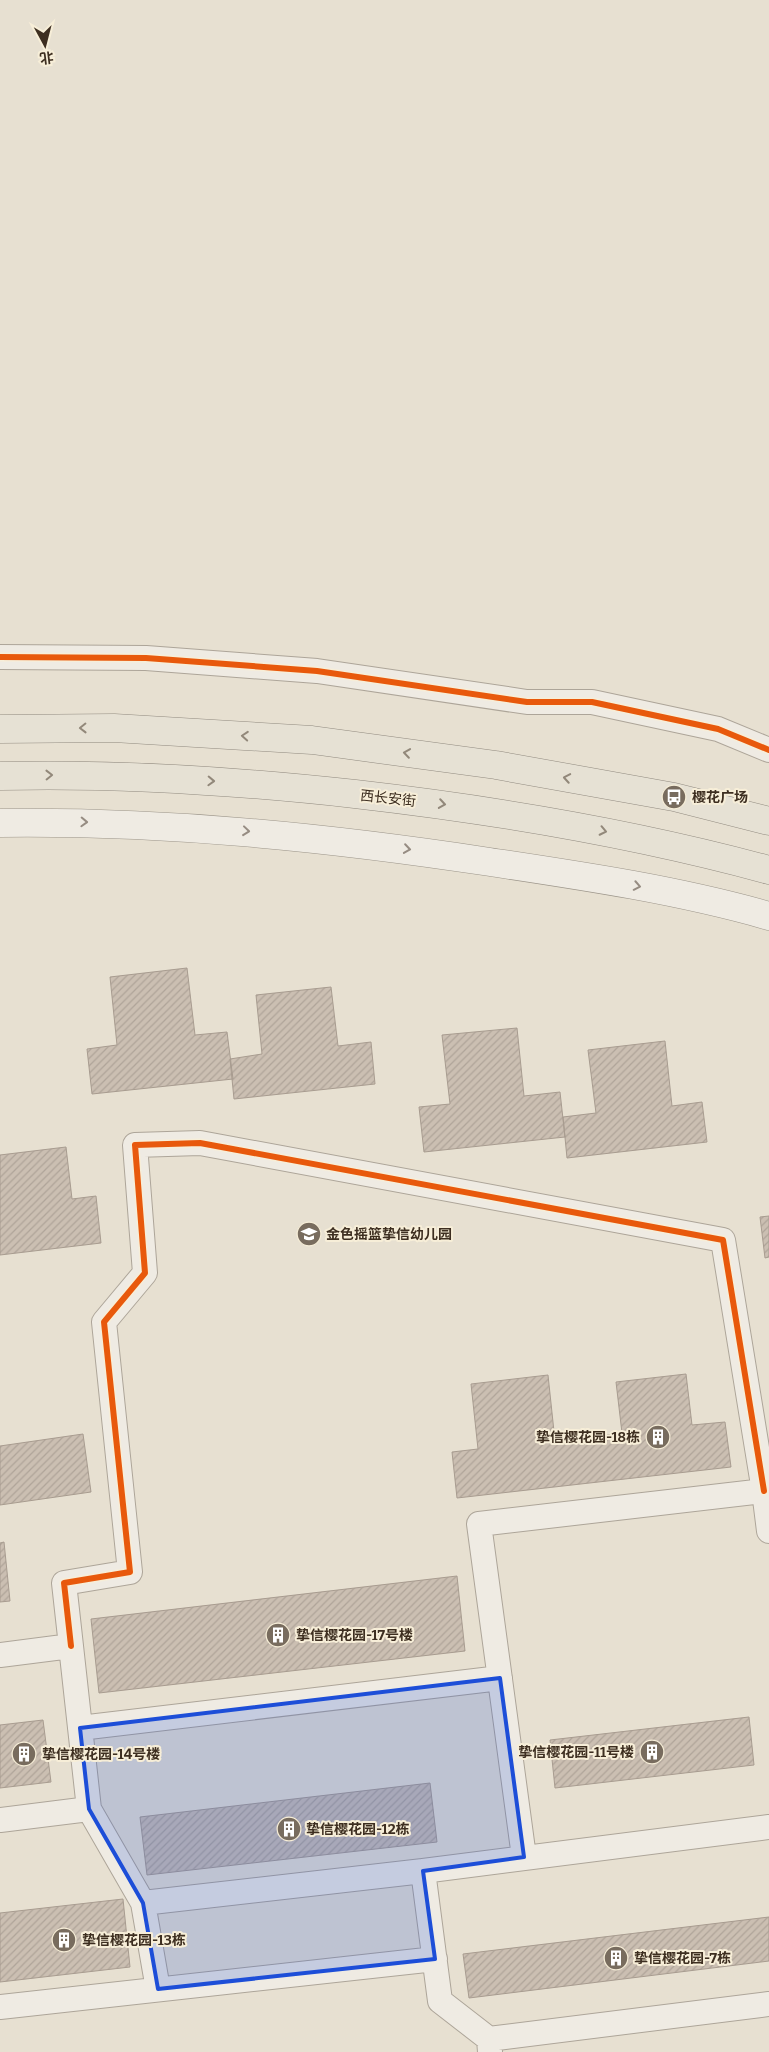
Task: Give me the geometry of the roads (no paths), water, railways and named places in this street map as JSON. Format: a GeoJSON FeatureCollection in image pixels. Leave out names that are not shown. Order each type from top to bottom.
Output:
{"type":"FeatureCollection","features":[{"type":"Feature","properties":{"kind":"main road"},"geometry":{"type":"LineString","coordinates":[[0,729],[114,728],[312,740],[514,769],[674,797],[769,821]]}},
{"type":"Feature","properties":{"kind":"main road","name":"西长安街"},"geometry":{"type":"LineString","coordinates":[[0,776],[56,774],[252,783],[434,803],[586,827],[710,854],[769,870]]}},
{"type":"Feature","properties":{"kind":"main road"},"geometry":{"type":"LineString","coordinates":[[0,822],[81,822],[224,829],[372,844],[589,876],[729,905],[769,916]]}},
{"type":"Feature","properties":{"kind":"street"},"geometry":{"type":"LineString","coordinates":[[0,658],[146,658],[317,671],[527,702],[592,702],[718,729],[769,750]]}},
{"type":"Feature","properties":{"kind":"street"},"geometry":{"type":"LineString","coordinates":[[158,1989],[143,1903],[89,1809],[64,1584],[130,1572],[104,1322],[145,1273],[135,1145],[200,1144],[723,1240],[769,1531]]}},
{"type":"Feature","properties":{"kind":"street"},"geometry":{"type":"LineString","coordinates":[[524,1857],[479,1524],[764,1491]]}},
{"type":"Feature","properties":{"kind":"street"},"geometry":{"type":"LineString","coordinates":[[0,1655],[71,1646]]}},
{"type":"Feature","properties":{"kind":"street"},"geometry":{"type":"LineString","coordinates":[[80,1728],[500,1678]]}},
{"type":"Feature","properties":{"kind":"street"},"geometry":{"type":"LineString","coordinates":[[0,1820],[89,1809]]}},
{"type":"Feature","properties":{"kind":"street"},"geometry":{"type":"LineString","coordinates":[[143,1903],[422,1871],[769,1827]]}},
{"type":"Feature","properties":{"kind":"street"},"geometry":{"type":"LineString","coordinates":[[422,1871],[440,2001],[490,2045],[769,2004]]}},
{"type":"Feature","properties":{"kind":"street"},"geometry":{"type":"LineString","coordinates":[[0,2007],[434,1959]]}},
{"type":"Feature","properties":{"kind":"place","name":"樱花广场"},"geometry":{"type":"Point","coordinates":[674,797]}},
{"type":"Feature","properties":{"kind":"place","name":"金色摇篮挚信幼儿园"},"geometry":{"type":"Point","coordinates":[309,1234]}},
{"type":"Feature","properties":{"kind":"place","name":"挚信樱花园-18栋"},"geometry":{"type":"Point","coordinates":[658,1437]}},
{"type":"Feature","properties":{"kind":"place","name":"挚信樱花园-17号楼"},"geometry":{"type":"Point","coordinates":[278,1635]}},
{"type":"Feature","properties":{"kind":"place","name":"挚信樱花园-11号楼"},"geometry":{"type":"Point","coordinates":[652,1752]}},
{"type":"Feature","properties":{"kind":"place","name":"挚信樱花园-14号楼"},"geometry":{"type":"Point","coordinates":[24,1754]}},
{"type":"Feature","properties":{"kind":"place","name":"挚信樱花园-12栋"},"geometry":{"type":"Point","coordinates":[289,1829]}},
{"type":"Feature","properties":{"kind":"place","name":"挚信樱花园-13栋"},"geometry":{"type":"Point","coordinates":[64,1940]}},
{"type":"Feature","properties":{"kind":"place","name":"挚信樱花园-7栋"},"geometry":{"type":"Point","coordinates":[616,1958]}}]}
